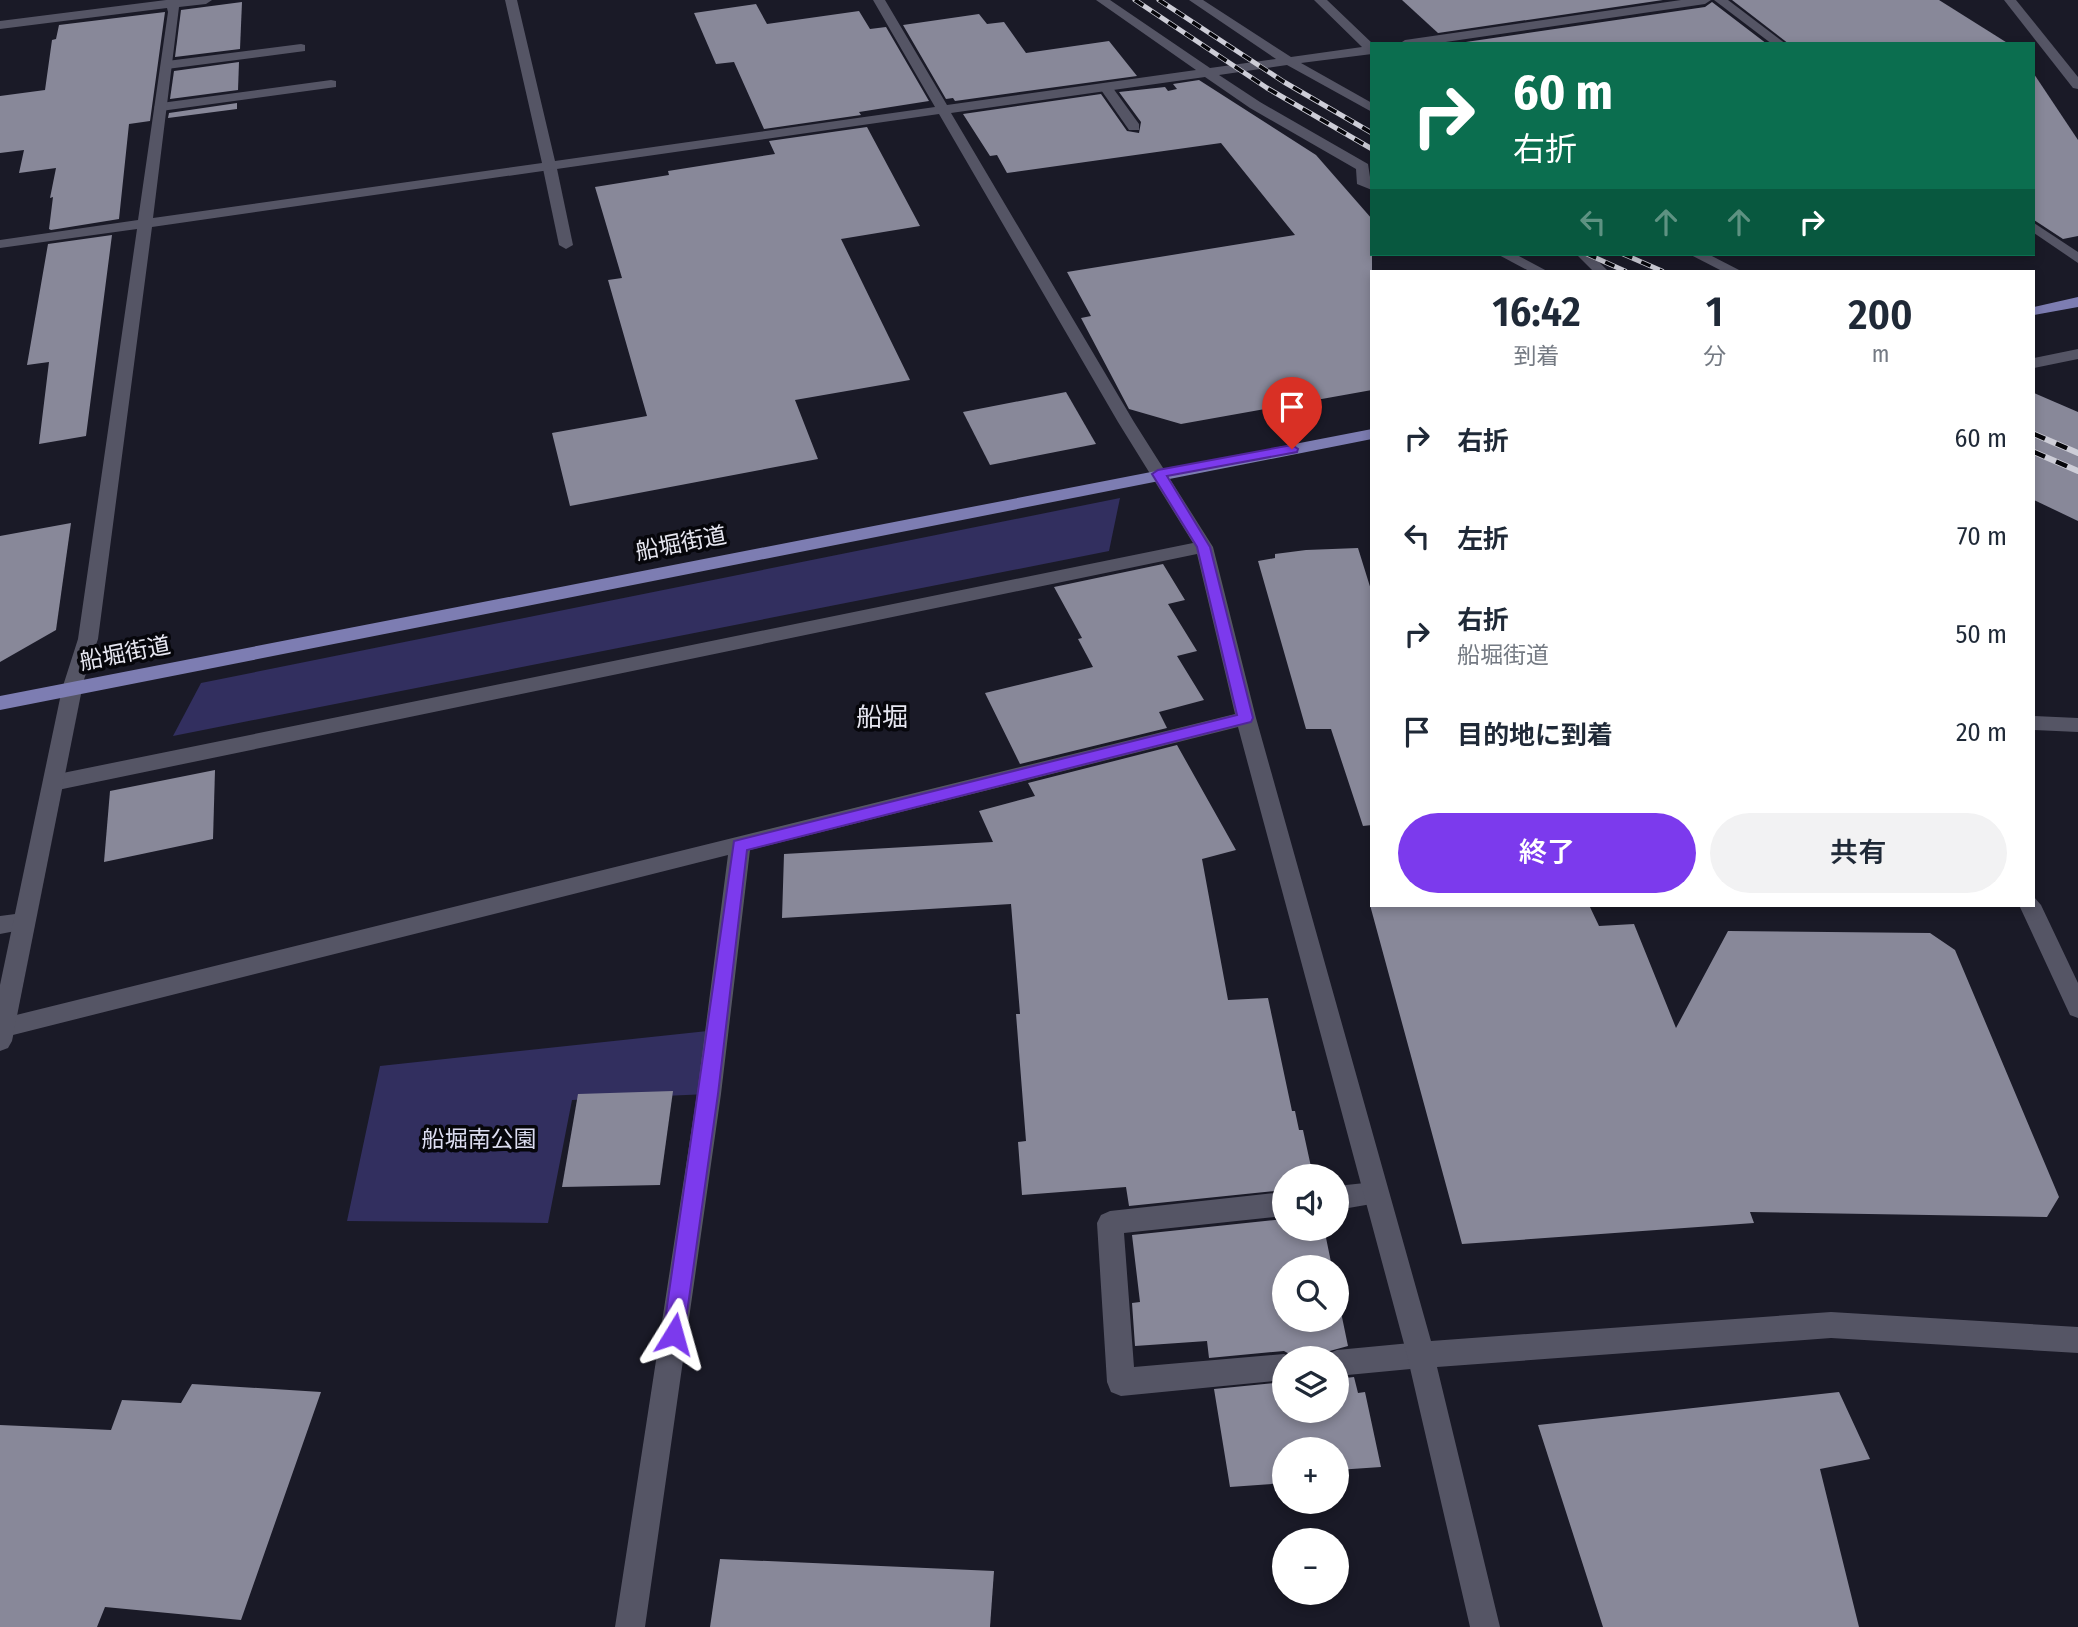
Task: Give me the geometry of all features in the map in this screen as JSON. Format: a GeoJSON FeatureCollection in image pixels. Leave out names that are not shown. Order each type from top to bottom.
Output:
{"type":"FeatureCollection","features":[{"type":"Feature","properties":{"kind":"main road"},"geometry":{"type":"LineString","coordinates":[[2035,311],[2078,302]]}},
{"type":"Feature","properties":{"kind":"main road","name":"船堀街道"},"geometry":{"type":"LineString","coordinates":[[0,703],[1370,434]]}},
{"type":"Feature","properties":{"kind":"street"},"geometry":{"type":"LineString","coordinates":[[0,25],[206,0]]}},
{"type":"Feature","properties":{"kind":"street"},"geometry":{"type":"LineString","coordinates":[[510,0],[566,245]]}},
{"type":"Feature","properties":{"kind":"street"},"geometry":{"type":"LineString","coordinates":[[879,0],[1203,547],[1246,718],[1374,1194],[1421,1355],[1485,1627]]}},
{"type":"Feature","properties":{"kind":"street"},"geometry":{"type":"LineString","coordinates":[[1102,0],[1205,72],[1363,167],[1362,181],[1370,185]]}},
{"type":"Feature","properties":{"kind":"street"},"geometry":{"type":"LineString","coordinates":[[1195,0],[1287,60],[1370,107]]}},
{"type":"Feature","properties":{"kind":"street"},"geometry":{"type":"LineString","coordinates":[[1320,0],[1370,48]]}},
{"type":"Feature","properties":{"kind":"street"},"geometry":{"type":"LineString","coordinates":[[1419,42],[1705,0]]}},
{"type":"Feature","properties":{"kind":"street"},"geometry":{"type":"LineString","coordinates":[[1720,0],[1777,42]]}},
{"type":"Feature","properties":{"kind":"street"},"geometry":{"type":"LineString","coordinates":[[2010,0],[2078,85]]}},
{"type":"Feature","properties":{"kind":"street"},"geometry":{"type":"LineString","coordinates":[[173,2],[167,65],[88,639],[72,689],[2,1034],[1246,718]]}},
{"type":"Feature","properties":{"kind":"street"},"geometry":{"type":"LineString","coordinates":[[167,65],[301,48]]}},
{"type":"Feature","properties":{"kind":"street"},"geometry":{"type":"LineString","coordinates":[[0,244],[1370,49]]}},
{"type":"Feature","properties":{"kind":"street"},"geometry":{"type":"LineString","coordinates":[[161,107],[331,84]]}},
{"type":"Feature","properties":{"kind":"street"},"geometry":{"type":"LineString","coordinates":[[1105,87],[1134,127]]}},
{"type":"Feature","properties":{"kind":"street"},"geometry":{"type":"LineString","coordinates":[[2035,228],[2078,259]]}},
{"type":"Feature","properties":{"kind":"street"},"geometry":{"type":"LineString","coordinates":[[1508,256],[1538,270]]}},
{"type":"Feature","properties":{"kind":"street"},"geometry":{"type":"LineString","coordinates":[[1585,256],[1600,270]]}},
{"type":"Feature","properties":{"kind":"street"},"geometry":{"type":"LineString","coordinates":[[1700,256],[1732,270]]}},
{"type":"Feature","properties":{"kind":"street"},"geometry":{"type":"LineString","coordinates":[[2035,363],[2078,354]]}},
{"type":"Feature","properties":{"kind":"street"},"geometry":{"type":"LineString","coordinates":[[52,783],[1203,547]]}},
{"type":"Feature","properties":{"kind":"street"},"geometry":{"type":"LineString","coordinates":[[2035,723],[2078,725]]}},
{"type":"Feature","properties":{"kind":"street"},"geometry":{"type":"LineString","coordinates":[[630,1627],[709,1094],[740,846]]}},
{"type":"Feature","properties":{"kind":"street"},"geometry":{"type":"LineString","coordinates":[[2030,907],[2078,1008]]}},
{"type":"Feature","properties":{"kind":"street"},"geometry":{"type":"LineString","coordinates":[[0,925],[23,922]]}},
{"type":"Feature","properties":{"kind":"street"},"geometry":{"type":"LineString","coordinates":[[1349,1197],[1374,1194]]}},
{"type":"Feature","properties":{"kind":"street"},"geometry":{"type":"LineString","coordinates":[[1272,1205],[1110,1223],[1121,1382],[1272,1368]]}},
{"type":"Feature","properties":{"kind":"street"},"geometry":{"type":"LineString","coordinates":[[1349,1362],[1831,1325],[2078,1340]]}},
{"type":"Feature","properties":{"kind":"green space"},"geometry":{"type":"Polygon","coordinates":[[[1120,498],[1109,551],[173,736],[201,683],[1120,498]]]}},
{"type":"Feature","properties":{"kind":"green space","name":"船堀南公園"},"geometry":{"type":"Polygon","coordinates":[[[717,1030],[709,1094],[572,1100],[548,1223],[347,1221],[380,1066],[717,1030]]]}},
{"type":"Feature","properties":{"kind":"building"},"geometry":{"type":"Polygon","coordinates":[[[1402,0],[1663,0],[1438,33],[1402,0]]]}},
{"type":"Feature","properties":{"kind":"building"},"geometry":{"type":"Polygon","coordinates":[[[1732,0],[1939,0],[2006,42],[1786,42],[1732,0]]]}},
{"type":"Feature","properties":{"kind":"building"},"geometry":{"type":"Polygon","coordinates":[[[242,2],[240,49],[175,57],[181,10],[242,2]]]}},
{"type":"Feature","properties":{"kind":"building"},"geometry":{"type":"Polygon","coordinates":[[[1712,2],[1764,42],[1466,42],[1705,7],[1712,2]]]}},
{"type":"Feature","properties":{"kind":"building"},"geometry":{"type":"Polygon","coordinates":[[[756,4],[767,24],[859,11],[870,29],[886,27],[929,101],[859,112],[861,115],[764,129],[734,62],[716,64],[694,13],[756,4]]]}},
{"type":"Feature","properties":{"kind":"building"},"geometry":{"type":"Polygon","coordinates":[[[165,12],[150,121],[129,124],[119,219],[49,229],[53,197],[50,198],[56,168],[19,173],[24,150],[0,153],[0,96],[45,90],[52,40],[56,39],[59,25],[165,12]]]}},
{"type":"Feature","properties":{"kind":"building"},"geometry":{"type":"Polygon","coordinates":[[[979,14],[987,24],[1004,22],[1026,53],[1109,41],[1137,76],[955,101],[953,98],[946,99],[903,25],[979,14]]]}},
{"type":"Feature","properties":{"kind":"building"},"geometry":{"type":"Polygon","coordinates":[[[239,62],[238,90],[170,99],[174,71],[239,62]]]}},
{"type":"Feature","properties":{"kind":"building"},"geometry":{"type":"Polygon","coordinates":[[[2035,76],[2078,140],[2078,236],[2063,239],[2035,221],[2035,76]]]}},
{"type":"Feature","properties":{"kind":"building"},"geometry":{"type":"Polygon","coordinates":[[[1199,80],[1316,155],[1370,217],[1370,390],[1181,424],[1129,409],[1081,318],[1091,316],[1067,272],[1295,235],[1221,143],[1007,173],[997,155],[990,156],[963,114],[1101,94],[1127,131],[1139,133],[1141,122],[1119,92],[1165,87],[1168,91],[1177,89],[1173,84],[1199,80]]]}},
{"type":"Feature","properties":{"kind":"building"},"geometry":{"type":"Polygon","coordinates":[[[237,103],[237,109],[168,118],[169,113],[237,103]]]}},
{"type":"Feature","properties":{"kind":"building"},"geometry":{"type":"Polygon","coordinates":[[[867,127],[920,226],[841,239],[910,380],[795,400],[818,459],[570,506],[552,433],[647,416],[608,280],[622,278],[595,187],[669,175],[668,171],[775,154],[769,141],[867,127]]]}},
{"type":"Feature","properties":{"kind":"building"},"geometry":{"type":"Polygon","coordinates":[[[112,235],[86,436],[39,444],[49,362],[27,365],[48,244],[112,235]]]}},
{"type":"Feature","properties":{"kind":"building"},"geometry":{"type":"Polygon","coordinates":[[[1066,392],[1096,444],[990,465],[963,412],[1066,392]]]}},
{"type":"Feature","properties":{"kind":"building"},"geometry":{"type":"Polygon","coordinates":[[[2035,393],[2078,412],[2078,521],[2035,500],[2035,393]]]}},
{"type":"Feature","properties":{"kind":"building"},"geometry":{"type":"Polygon","coordinates":[[[71,523],[56,630],[0,662],[0,536],[71,523]]]}},
{"type":"Feature","properties":{"kind":"building"},"geometry":{"type":"Polygon","coordinates":[[[1358,548],[1370,587],[1370,825],[1363,826],[1331,729],[1306,729],[1258,561],[1275,558],[1275,554],[1358,548]]]}},
{"type":"Feature","properties":{"kind":"building"},"geometry":{"type":"Polygon","coordinates":[[[1163,564],[1185,600],[1168,604],[1197,651],[1177,656],[1204,700],[1159,712],[1167,728],[1020,764],[985,693],[1093,667],[1078,639],[1082,638],[1054,587],[1163,564]]]}},
{"type":"Feature","properties":{"kind":"building"},"geometry":{"type":"Polygon","coordinates":[[[1177,745],[1236,850],[1202,859],[1228,1000],[1268,998],[1292,1111],[1295,1111],[1299,1130],[1303,1130],[1310,1164],[1272,1164],[1272,1191],[1129,1206],[1126,1187],[1022,1195],[1018,1142],[1026,1141],[1011,904],[782,918],[784,854],[993,842],[979,811],[1035,796],[1028,783],[1177,745]]]}},
{"type":"Feature","properties":{"kind":"building"},"geometry":{"type":"Polygon","coordinates":[[[215,770],[213,839],[104,862],[110,791],[215,770]]]}},
{"type":"Feature","properties":{"kind":"building"},"geometry":{"type":"Polygon","coordinates":[[[1371,907],[1590,907],[1599,926],[1634,924],[1676,1028],[1728,931],[1930,933],[1955,950],[2059,1197],[2047,1217],[1750,1212],[1754,1223],[1462,1244],[1371,907]]]}},
{"type":"Feature","properties":{"kind":"building"},"geometry":{"type":"Polygon","coordinates":[[[673,1091],[660,1185],[562,1187],[578,1094],[673,1091]]]}},
{"type":"Feature","properties":{"kind":"building"},"geometry":{"type":"Polygon","coordinates":[[[1272,1220],[1272,1241],[1327,1241],[1330,1255],[1272,1255],[1272,1332],[1345,1332],[1348,1346],[1272,1346],[1272,1352],[1209,1358],[1207,1341],[1135,1346],[1132,1303],[1140,1302],[1132,1235],[1272,1220]]]}},
{"type":"Feature","properties":{"kind":"building"},"geometry":{"type":"Polygon","coordinates":[[[1354,1377],[1358,1393],[1365,1392],[1381,1467],[1349,1469],[1349,1437],[1272,1437],[1272,1484],[1230,1487],[1214,1389],[1272,1383],[1272,1423],[1349,1423],[1349,1378],[1354,1377]]]}},
{"type":"Feature","properties":{"kind":"building"},"geometry":{"type":"Polygon","coordinates":[[[192,1384],[321,1392],[241,1620],[105,1607],[97,1627],[0,1627],[0,1425],[111,1430],[122,1400],[181,1403],[192,1384]]]}},
{"type":"Feature","properties":{"kind":"building"},"geometry":{"type":"Polygon","coordinates":[[[1839,1392],[1870,1459],[1820,1469],[1859,1627],[1603,1627],[1538,1425],[1839,1392]]]}},
{"type":"Feature","properties":{"kind":"building"},"geometry":{"type":"Polygon","coordinates":[[[720,1559],[994,1571],[990,1627],[710,1627],[720,1559]]]}},
{"type":"Feature","properties":{"kind":"railway"},"geometry":{"type":"LineString","coordinates":[[1135,0],[1267,88],[1370,148]]}},
{"type":"Feature","properties":{"kind":"railway"},"geometry":{"type":"LineString","coordinates":[[1159,0],[1284,82],[1370,132]]}},
{"type":"Feature","properties":{"kind":"railway"},"geometry":{"type":"LineString","coordinates":[[1591,256],[1623,270]]}},
{"type":"Feature","properties":{"kind":"railway"},"geometry":{"type":"LineString","coordinates":[[1628,256],[1660,270]]}},
{"type":"Feature","properties":{"kind":"railway"},"geometry":{"type":"LineString","coordinates":[[2035,434],[2078,453]]}},
{"type":"Feature","properties":{"kind":"railway"},"geometry":{"type":"LineString","coordinates":[[2035,452],[2078,471]]}},
{"type":"Feature","properties":{"kind":"district","name":"船堀"},"geometry":{"type":"Point","coordinates":[882,717]}},
{"type":"Feature","properties":{"kind":"route"},"geometry":{"type":"LineString","coordinates":[[674,1334],[709,1094],[740,846],[1246,718],[1203,547],[1158,474],[1292,449]]}}]}
